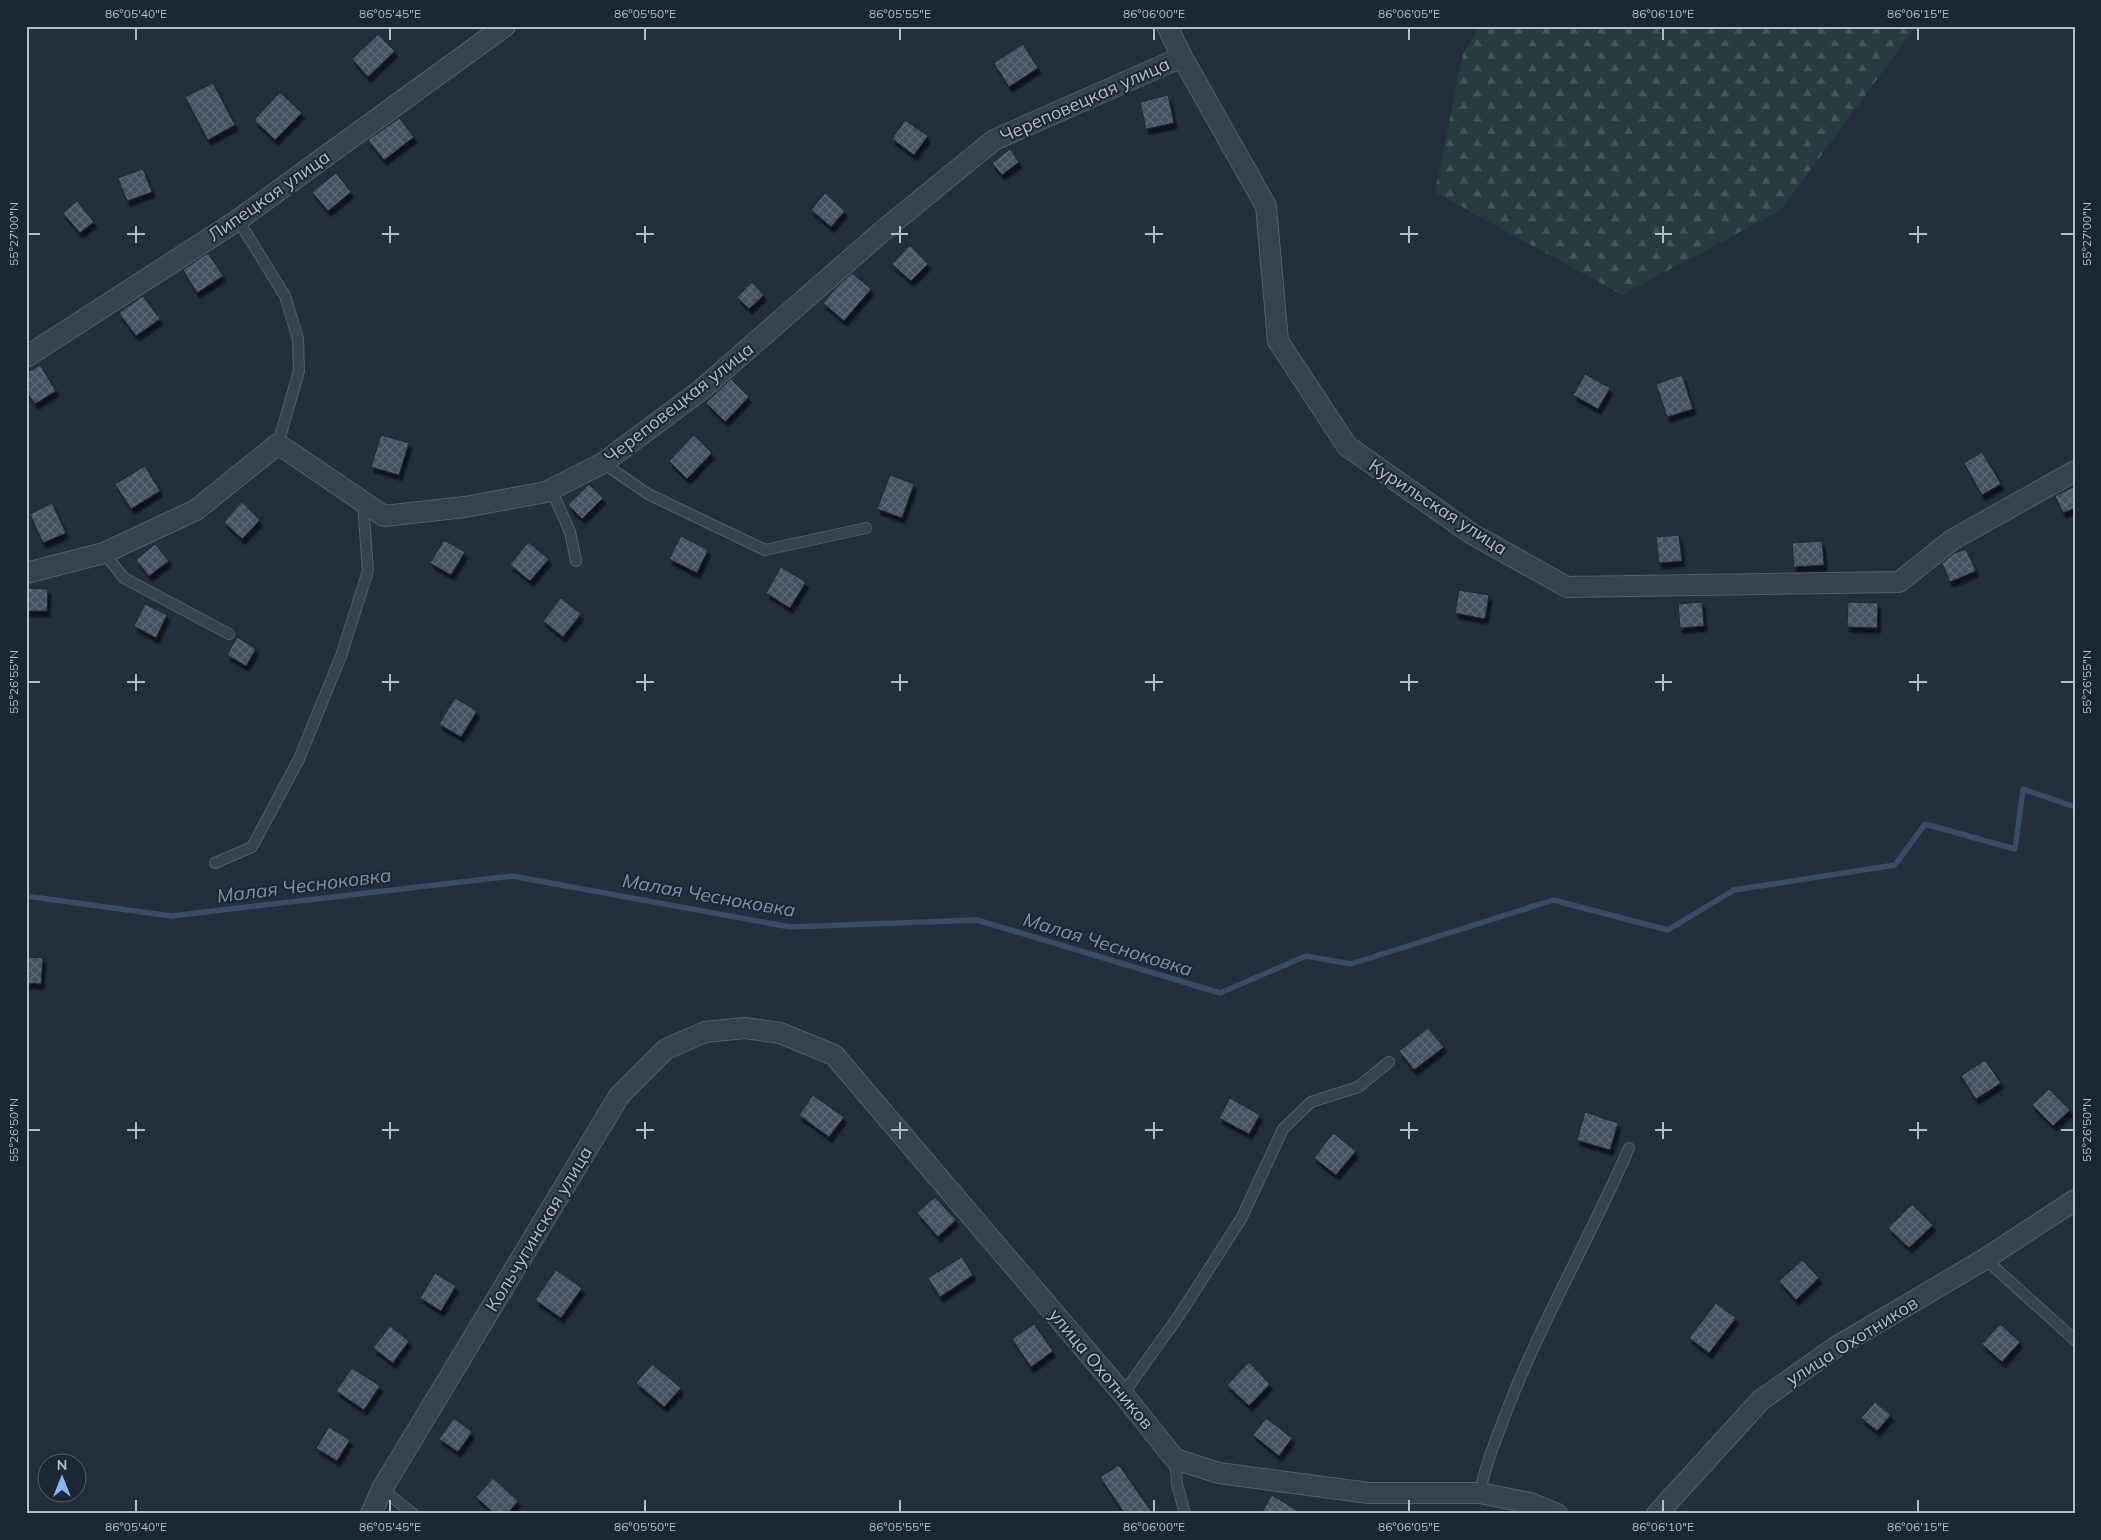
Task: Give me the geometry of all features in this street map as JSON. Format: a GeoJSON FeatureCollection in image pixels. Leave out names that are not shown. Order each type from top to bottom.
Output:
{"type":"FeatureCollection","features":[{"type":"Feature","properties":{"kind":"street","name":"Липецкая улица"},"geometry":{"type":"LineString","coordinates":[[26,357],[238,220],[480,34],[505,26]]}},
{"type":"Feature","properties":{"kind":"street","name":"Череповецкая улица"},"geometry":{"type":"LineString","coordinates":[[278,444],[384,516],[465,507],[546,492],[603,464],[701,390],[885,229],[994,140],[1182,57],[1167,26]]}},
{"type":"Feature","properties":{"kind":"street","name":"Курильская улица"},"geometry":{"type":"LineString","coordinates":[[1182,57],[1266,206],[1278,341],[1347,446],[1472,534],[1567,587],[1899,582],[1952,540],[2075,471]]}},
{"type":"Feature","properties":{"kind":"street"},"geometry":{"type":"LineString","coordinates":[[26,573],[104,553],[196,510],[278,444]]}},
{"type":"Feature","properties":{"kind":"street","name":"улица Охотников"},"geometry":{"type":"LineString","coordinates":[[745,1028],[780,1033],[834,1055],[1123,1394],[1175,1459]]}},
{"type":"Feature","properties":{"kind":"street","name":"Кольчугинская улица"},"geometry":{"type":"LineString","coordinates":[[371,1514],[382,1489],[619,1096],[666,1048],[706,1032],[745,1028]]}},
{"type":"Feature","properties":{"kind":"street","name":"улица Охотников"},"geometry":{"type":"LineString","coordinates":[[1657,1514],[1761,1400],[1836,1347],[1985,1259],[2075,1200]]}},
{"type":"Feature","properties":{"kind":"street"},"geometry":{"type":"LineString","coordinates":[[1175,1459],[1220,1473],[1369,1493],[1480,1493],[1530,1503],[1557,1514]]}},
{"type":"Feature","properties":{"kind":"lane"},"geometry":{"type":"LineString","coordinates":[[238,220],[285,296],[298,339],[299,371],[278,444]]}},
{"type":"Feature","properties":{"kind":"lane"},"geometry":{"type":"LineString","coordinates":[[603,464],[648,494],[765,550],[866,528]]}},
{"type":"Feature","properties":{"kind":"lane"},"geometry":{"type":"LineString","coordinates":[[551,489],[570,532],[576,561]]}},
{"type":"Feature","properties":{"kind":"lane"},"geometry":{"type":"LineString","coordinates":[[215,863],[252,847],[298,759],[341,656],[368,570],[363,502]]}},
{"type":"Feature","properties":{"kind":"lane"},"geometry":{"type":"LineString","coordinates":[[104,553],[124,578],[229,634]]}},
{"type":"Feature","properties":{"kind":"lane"},"geometry":{"type":"LineString","coordinates":[[1123,1394],[1180,1314],[1241,1219],[1283,1129],[1311,1102],[1358,1087],[1389,1062]]}},
{"type":"Feature","properties":{"kind":"lane"},"geometry":{"type":"LineString","coordinates":[[1480,1493],[1484,1471],[1524,1365],[1605,1202],[1629,1148]]}},
{"type":"Feature","properties":{"kind":"lane"},"geometry":{"type":"LineString","coordinates":[[1985,1259],[2075,1340]]}},
{"type":"Feature","properties":{"kind":"lane"},"geometry":{"type":"LineString","coordinates":[[1175,1459],[1177,1484],[1185,1514]]}},
{"type":"Feature","properties":{"kind":"lane"},"geometry":{"type":"LineString","coordinates":[[382,1489],[412,1514]]}},
{"type":"Feature","properties":{"kind":"green space"},"geometry":{"type":"Polygon","coordinates":[[[1480,26],[1916,26],[1781,210],[1622,295],[1435,192],[1463,54],[1480,26]]]}},
{"type":"Feature","properties":{"kind":"building"},"geometry":{"type":"Polygon","coordinates":[[[378,34],[395,51],[368,77],[352,59],[378,34]]]}},
{"type":"Feature","properties":{"kind":"building"},"geometry":{"type":"Polygon","coordinates":[[[1023,44],[1038,68],[1009,87],[994,63],[1023,44]]]}},
{"type":"Feature","properties":{"kind":"building"},"geometry":{"type":"Polygon","coordinates":[[[213,83],[235,125],[208,140],[185,97],[213,83]]]}},
{"type":"Feature","properties":{"kind":"building"},"geometry":{"type":"Polygon","coordinates":[[[280,92],[302,113],[275,140],[254,120],[280,92]]]}},
{"type":"Feature","properties":{"kind":"building"},"geometry":{"type":"Polygon","coordinates":[[[1168,95],[1174,123],[1146,129],[1140,102],[1168,95]]]}},
{"type":"Feature","properties":{"kind":"building"},"geometry":{"type":"Polygon","coordinates":[[[399,118],[414,137],[384,160],[368,140],[399,118]]]}},
{"type":"Feature","properties":{"kind":"building"},"geometry":{"type":"Polygon","coordinates":[[[905,120],[928,136],[914,155],[892,139],[905,120]]]}},
{"type":"Feature","properties":{"kind":"building"},"geometry":{"type":"Polygon","coordinates":[[[1010,149],[1019,162],[1002,175],[992,163],[1010,149]]]}},
{"type":"Feature","properties":{"kind":"building"},"geometry":{"type":"Polygon","coordinates":[[[143,169],[152,192],[127,201],[118,178],[143,169]]]}},
{"type":"Feature","properties":{"kind":"building"},"geometry":{"type":"Polygon","coordinates":[[[336,173],[351,192],[328,211],[312,192],[336,173]]]}},
{"type":"Feature","properties":{"kind":"building"},"geometry":{"type":"Polygon","coordinates":[[[825,193],[845,211],[831,227],[811,210],[825,193]]]}},
{"type":"Feature","properties":{"kind":"building"},"geometry":{"type":"Polygon","coordinates":[[[77,201],[94,222],[80,233],[63,213],[77,201]]]}},
{"type":"Feature","properties":{"kind":"building"},"geometry":{"type":"Polygon","coordinates":[[[910,245],[928,264],[911,281],[892,264],[910,245]]]}},
{"type":"Feature","properties":{"kind":"building"},"geometry":{"type":"Polygon","coordinates":[[[208,253],[223,276],[197,293],[183,270],[208,253]]]}},
{"type":"Feature","properties":{"kind":"building"},"geometry":{"type":"Polygon","coordinates":[[[852,273],[871,289],[844,321],[823,303],[852,273]]]}},
{"type":"Feature","properties":{"kind":"building"},"geometry":{"type":"Polygon","coordinates":[[[752,282],[764,295],[749,309],[737,297],[752,282]]]}},
{"type":"Feature","properties":{"kind":"building"},"geometry":{"type":"Polygon","coordinates":[[[143,296],[160,319],[136,336],[119,313],[143,296]]]}},
{"type":"Feature","properties":{"kind":"building"},"geometry":{"type":"Polygon","coordinates":[[[40,365],[56,391],[35,404],[26,391],[26,373],[40,365]]]}},
{"type":"Feature","properties":{"kind":"building"},"geometry":{"type":"Polygon","coordinates":[[[1585,374],[1610,388],[1598,409],[1573,395],[1585,374]]]}},
{"type":"Feature","properties":{"kind":"building"},"geometry":{"type":"Polygon","coordinates":[[[1682,375],[1693,409],[1667,417],[1656,384],[1682,375]]]}},
{"type":"Feature","properties":{"kind":"building"},"geometry":{"type":"Polygon","coordinates":[[[731,379],[749,397],[725,422],[706,403],[731,379]]]}},
{"type":"Feature","properties":{"kind":"building"},"geometry":{"type":"Polygon","coordinates":[[[381,435],[409,443],[399,475],[371,467],[381,435]]]}},
{"type":"Feature","properties":{"kind":"building"},"geometry":{"type":"Polygon","coordinates":[[[694,435],[712,453],[687,479],[669,461],[694,435]]]}},
{"type":"Feature","properties":{"kind":"building"},"geometry":{"type":"Polygon","coordinates":[[[1982,452],[2001,484],[1982,495],[1964,463],[1982,452]]]}},
{"type":"Feature","properties":{"kind":"building"},"geometry":{"type":"Polygon","coordinates":[[[145,466],[160,491],[131,509],[115,484],[145,466]]]}},
{"type":"Feature","properties":{"kind":"building"},"geometry":{"type":"Polygon","coordinates":[[[890,475],[914,484],[902,518],[877,509],[890,475]]]}},
{"type":"Feature","properties":{"kind":"building"},"geometry":{"type":"Polygon","coordinates":[[[589,484],[603,498],[582,519],[568,505],[589,484]]]}},
{"type":"Feature","properties":{"kind":"building"},"geometry":{"type":"Polygon","coordinates":[[[2075,486],[2075,508],[2063,513],[2055,496],[2075,486]]]}},
{"type":"Feature","properties":{"kind":"building"},"geometry":{"type":"Polygon","coordinates":[[[242,502],[260,520],[242,539],[224,522],[242,502]]]}},
{"type":"Feature","properties":{"kind":"building"},"geometry":{"type":"Polygon","coordinates":[[[52,503],[66,533],[43,543],[30,514],[52,503]]]}},
{"type":"Feature","properties":{"kind":"building"},"geometry":{"type":"Polygon","coordinates":[[[1679,535],[1682,561],[1659,563],[1656,537],[1679,535]]]}},
{"type":"Feature","properties":{"kind":"building"},"geometry":{"type":"Polygon","coordinates":[[[681,536],[708,550],[697,573],[669,559],[681,536]]]}},
{"type":"Feature","properties":{"kind":"building"},"geometry":{"type":"Polygon","coordinates":[[[444,540],[465,552],[451,575],[430,563],[444,540]]]}},
{"type":"Feature","properties":{"kind":"building"},"geometry":{"type":"Polygon","coordinates":[[[1822,541],[1824,565],[1794,567],[1792,543],[1822,541]]]}},
{"type":"Feature","properties":{"kind":"building"},"geometry":{"type":"Polygon","coordinates":[[[528,542],[549,559],[530,581],[510,565],[528,542]]]}},
{"type":"Feature","properties":{"kind":"building"},"geometry":{"type":"Polygon","coordinates":[[[155,544],[169,561],[149,576],[136,560],[155,544]]]}},
{"type":"Feature","properties":{"kind":"building"},"geometry":{"type":"Polygon","coordinates":[[[1966,549],[1976,571],[1950,582],[1942,563],[1953,554],[1966,549]]]}},
{"type":"Feature","properties":{"kind":"building"},"geometry":{"type":"Polygon","coordinates":[[[781,567],[806,582],[790,608],[766,593],[781,567]]]}},
{"type":"Feature","properties":{"kind":"building"},"geometry":{"type":"Polygon","coordinates":[[[26,588],[48,589],[47,611],[26,611],[26,588]]]}},
{"type":"Feature","properties":{"kind":"building"},"geometry":{"type":"Polygon","coordinates":[[[1459,590],[1489,595],[1485,619],[1455,613],[1459,590]]]}},
{"type":"Feature","properties":{"kind":"building"},"geometry":{"type":"Polygon","coordinates":[[[561,598],[581,614],[563,637],[543,621],[561,598]]]}},
{"type":"Feature","properties":{"kind":"building"},"geometry":{"type":"Polygon","coordinates":[[[1702,602],[1704,626],[1680,628],[1678,604],[1702,602]]]}},
{"type":"Feature","properties":{"kind":"building"},"geometry":{"type":"Polygon","coordinates":[[[1848,602],[1878,603],[1877,628],[1847,627],[1848,602]]]}},
{"type":"Feature","properties":{"kind":"building"},"geometry":{"type":"Polygon","coordinates":[[[145,604],[167,615],[156,638],[134,626],[145,604]]]}},
{"type":"Feature","properties":{"kind":"building"},"geometry":{"type":"Polygon","coordinates":[[[237,637],[256,649],[246,666],[227,655],[237,637]]]}},
{"type":"Feature","properties":{"kind":"building"},"geometry":{"type":"Polygon","coordinates":[[[455,698],[477,711],[461,737],[439,724],[455,698]]]}},
{"type":"Feature","properties":{"kind":"building"},"geometry":{"type":"Polygon","coordinates":[[[26,957],[43,958],[41,984],[26,983],[26,957]]]}},
{"type":"Feature","properties":{"kind":"building"},"geometry":{"type":"Polygon","coordinates":[[[1428,1028],[1444,1047],[1414,1070],[1399,1051],[1428,1028]]]}},
{"type":"Feature","properties":{"kind":"building"},"geometry":{"type":"Polygon","coordinates":[[[1985,1060],[2001,1083],[1976,1099],[1961,1076],[1985,1060]]]}},
{"type":"Feature","properties":{"kind":"building"},"geometry":{"type":"Polygon","coordinates":[[[2049,1089],[2070,1110],[2053,1126],[2032,1105],[2049,1089]]]}},
{"type":"Feature","properties":{"kind":"building"},"geometry":{"type":"Polygon","coordinates":[[[813,1095],[844,1117],[829,1137],[799,1115],[813,1095]]]}},
{"type":"Feature","properties":{"kind":"building"},"geometry":{"type":"Polygon","coordinates":[[[1230,1098],[1260,1115],[1249,1134],[1219,1118],[1230,1098]]]}},
{"type":"Feature","properties":{"kind":"building"},"geometry":{"type":"Polygon","coordinates":[[[1585,1112],[1618,1123],[1610,1150],[1577,1140],[1585,1112]]]}},
{"type":"Feature","properties":{"kind":"building"},"geometry":{"type":"Polygon","coordinates":[[[1333,1133],[1356,1151],[1336,1175],[1314,1158],[1333,1133]]]}},
{"type":"Feature","properties":{"kind":"building"},"geometry":{"type":"Polygon","coordinates":[[[935,1197],[956,1220],[938,1237],[917,1213],[935,1197]]]}},
{"type":"Feature","properties":{"kind":"building"},"geometry":{"type":"Polygon","coordinates":[[[1912,1204],[1933,1225],[1909,1248],[1888,1228],[1912,1204]]]}},
{"type":"Feature","properties":{"kind":"building"},"geometry":{"type":"Polygon","coordinates":[[[962,1257],[973,1275],[940,1297],[928,1278],[962,1257]]]}},
{"type":"Feature","properties":{"kind":"building"},"geometry":{"type":"Polygon","coordinates":[[[1802,1260],[1819,1278],[1796,1300],[1779,1281],[1802,1260]]]}},
{"type":"Feature","properties":{"kind":"building"},"geometry":{"type":"Polygon","coordinates":[[[556,1270],[582,1288],[561,1318],[535,1300],[556,1270]]]}},
{"type":"Feature","properties":{"kind":"building"},"geometry":{"type":"Polygon","coordinates":[[[435,1273],[456,1286],[441,1311],[420,1298],[435,1273]]]}},
{"type":"Feature","properties":{"kind":"building"},"geometry":{"type":"Polygon","coordinates":[[[1716,1303],[1736,1318],[1709,1353],[1689,1338],[1716,1303]]]}},
{"type":"Feature","properties":{"kind":"building"},"geometry":{"type":"Polygon","coordinates":[[[1034,1324],[1053,1351],[1031,1367],[1012,1339],[1034,1324]]]}},
{"type":"Feature","properties":{"kind":"building"},"geometry":{"type":"Polygon","coordinates":[[[2000,1324],[2020,1342],[2002,1362],[1982,1344],[2000,1324]]]}},
{"type":"Feature","properties":{"kind":"building"},"geometry":{"type":"Polygon","coordinates":[[[390,1326],[409,1341],[393,1363],[373,1348],[390,1326]]]}},
{"type":"Feature","properties":{"kind":"building"},"geometry":{"type":"Polygon","coordinates":[[[1249,1362],[1270,1384],[1249,1406],[1227,1385],[1249,1362]]]}},
{"type":"Feature","properties":{"kind":"building"},"geometry":{"type":"Polygon","coordinates":[[[652,1364],[681,1388],[664,1407],[636,1383],[652,1364]]]}},
{"type":"Feature","properties":{"kind":"building"},"geometry":{"type":"Polygon","coordinates":[[[352,1368],[380,1386],[364,1410],[336,1391],[352,1368]]]}},
{"type":"Feature","properties":{"kind":"building"},"geometry":{"type":"Polygon","coordinates":[[[1875,1402],[1891,1415],[1877,1431],[1861,1418],[1875,1402]]]}},
{"type":"Feature","properties":{"kind":"building"},"geometry":{"type":"Polygon","coordinates":[[[454,1418],[472,1432],[458,1452],[439,1439],[454,1418]]]}},
{"type":"Feature","properties":{"kind":"building"},"geometry":{"type":"Polygon","coordinates":[[[1266,1418],[1292,1438],[1279,1456],[1253,1435],[1266,1418]]]}},
{"type":"Feature","properties":{"kind":"building"},"geometry":{"type":"Polygon","coordinates":[[[329,1427],[350,1440],[337,1461],[316,1448],[329,1427]]]}},
{"type":"Feature","properties":{"kind":"building"},"geometry":{"type":"Polygon","coordinates":[[[1119,1465],[1153,1514],[1125,1514],[1100,1477],[1119,1465]]]}},
{"type":"Feature","properties":{"kind":"building"},"geometry":{"type":"Polygon","coordinates":[[[493,1478],[518,1501],[507,1514],[495,1514],[476,1497],[493,1478]]]}},
{"type":"Feature","properties":{"kind":"building"},"geometry":{"type":"Polygon","coordinates":[[[1272,1495],[1303,1514],[1261,1514],[1272,1495]]]}},
{"type":"Feature","properties":{"kind":"waterway","name":"Малая Чесноковка"},"geometry":{"type":"LineString","coordinates":[[26,896],[171,916],[512,876],[790,927],[977,920],[1220,993],[1306,956],[1351,964],[1553,900],[1668,930],[1734,890],[1895,865],[1925,824],[2015,849],[2023,789],[2075,807]]}}]}
